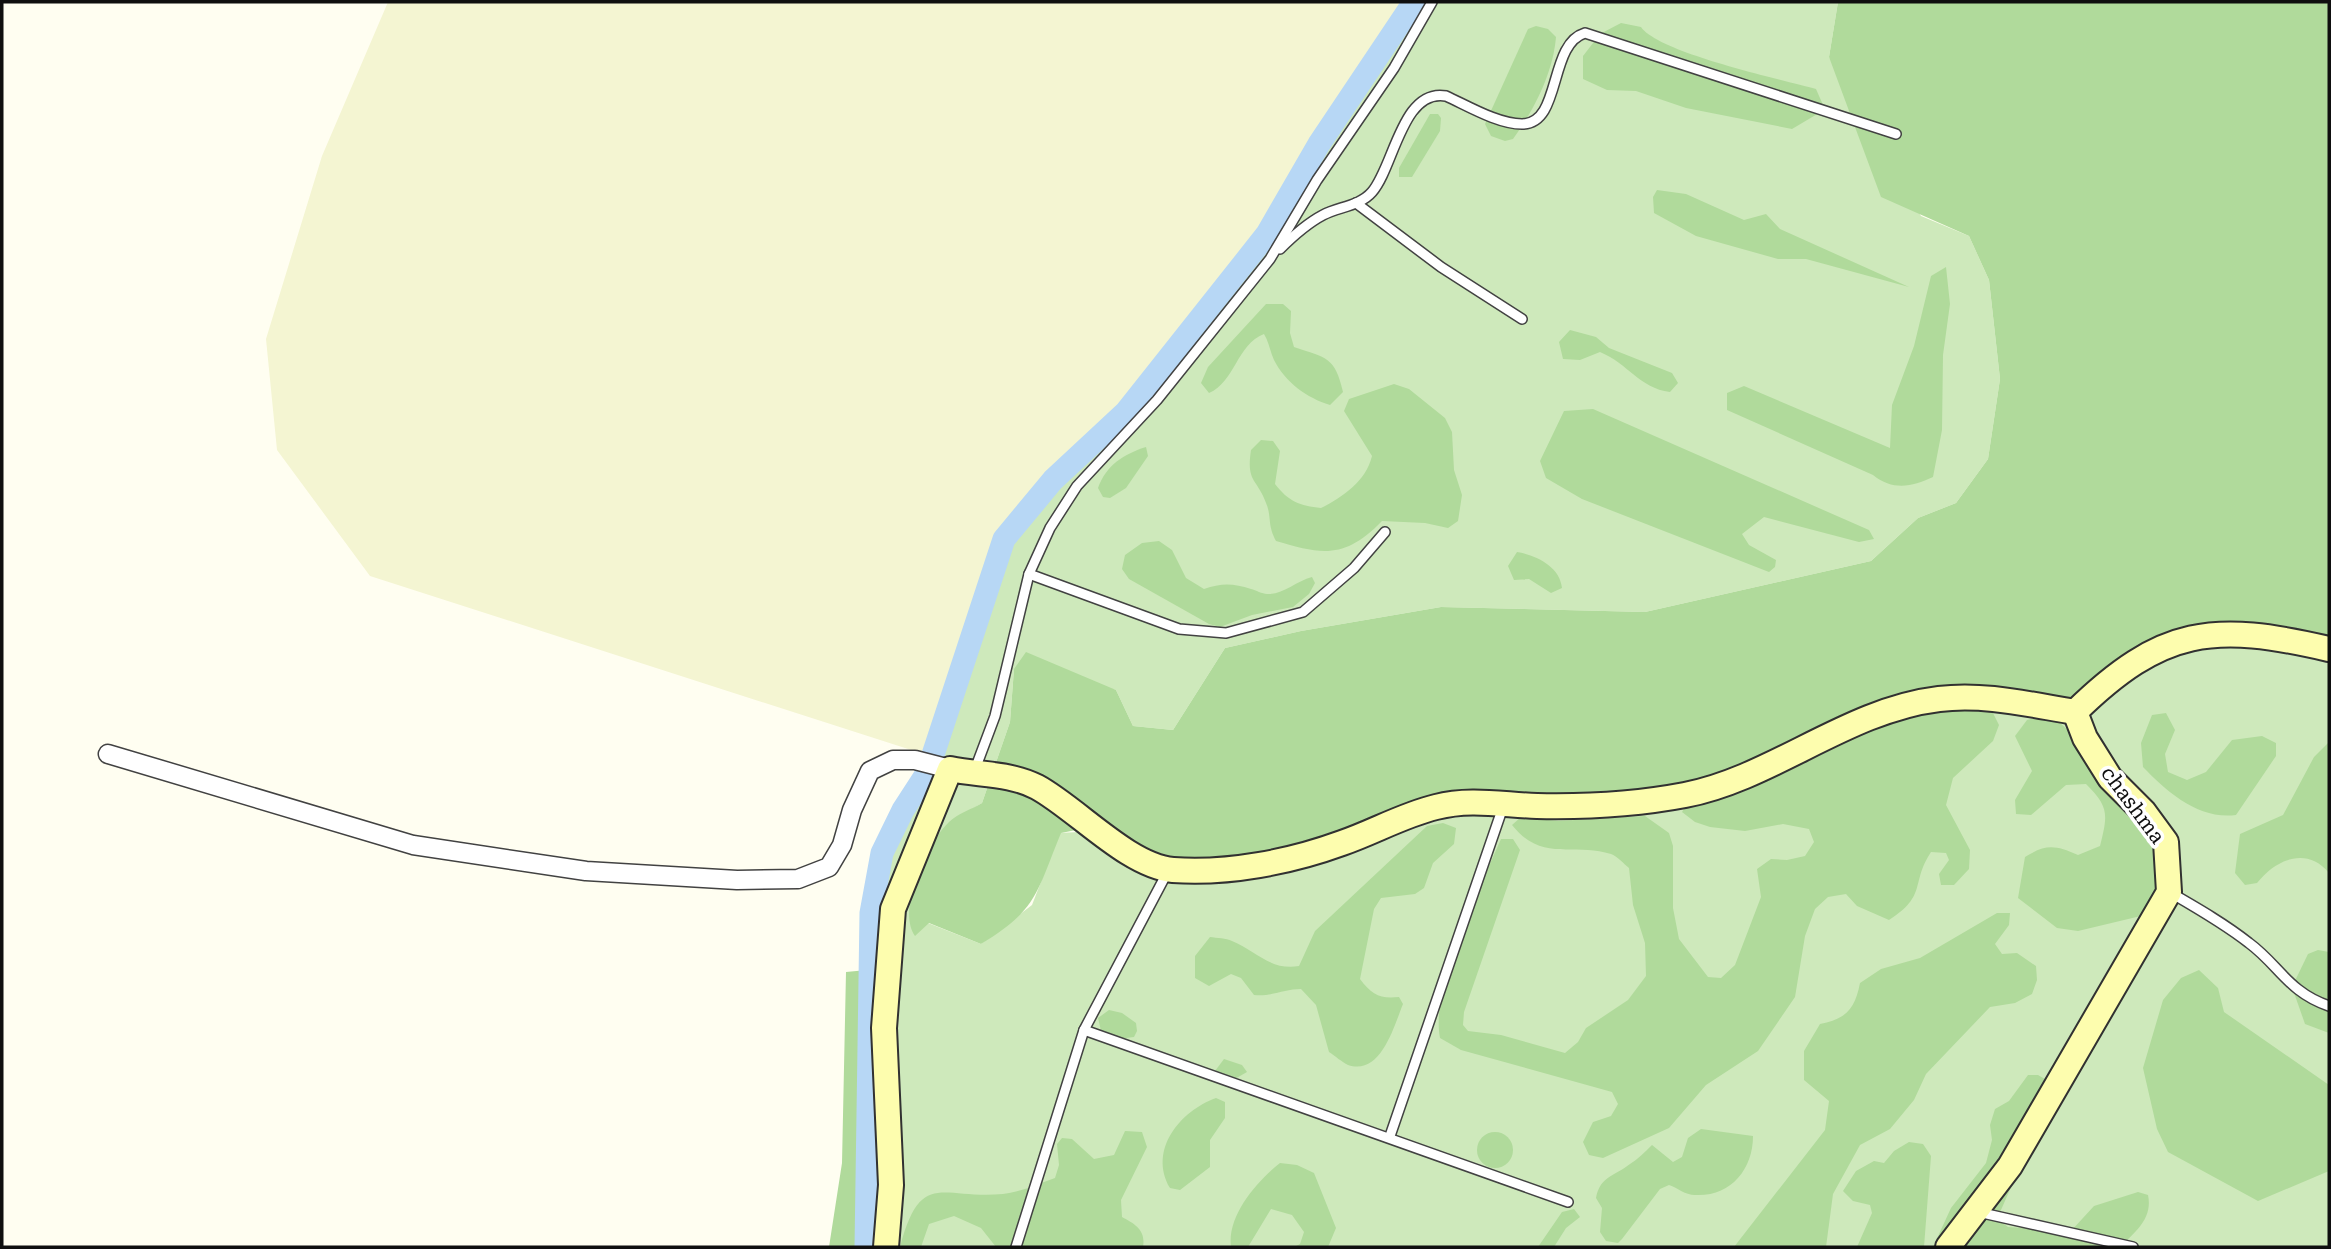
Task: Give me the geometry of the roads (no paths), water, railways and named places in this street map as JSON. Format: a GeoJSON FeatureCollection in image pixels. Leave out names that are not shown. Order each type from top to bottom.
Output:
{"type":"FeatureCollection","features":[{"type":"Feature","properties":{"kind":"street"},"geometry":{"type":"LineString","coordinates":[[108,754],[413,845],[586,871],[737,880],[798,879],[829,867],[842,845],[852,810],[870,771],[893,760],[915,760],[954,770],[1016,778],[1038,788],[1128,850],[1169,870],[1256,867],[1341,844],[1401,817],[1438,806],[1466,802],[1537,806],[1615,803],[1686,795],[1727,781],[1864,719],[1941,698],[1979,698],[2075,712],[2110,678],[2144,654],[2183,640],[2233,632],[2283,638],[2329,649]]}},
{"type":"Feature","properties":{"kind":"street","name":"сhashma"},"geometry":{"type":"LineString","coordinates":[[2075,712],[2085,738],[2110,778],[2144,812],[2166,842],[2169,892]]}},
{"type":"Feature","properties":{"kind":"street"},"geometry":{"type":"LineString","coordinates":[[886,1247],[891,1185],[884,1028],[893,909],[954,770]]}},
{"type":"Feature","properties":{"kind":"street"},"geometry":{"type":"LineString","coordinates":[[1948,1247],[2010,1166],[2169,892]]}},
{"type":"Feature","properties":{"kind":"lane"},"geometry":{"type":"LineString","coordinates":[[954,770],[995,716],[1029,575],[1050,528],[1077,486],[1157,400],[1270,259],[1317,180],[1394,68],[1432,2]]}},
{"type":"Feature","properties":{"kind":"lane"},"geometry":{"type":"LineString","coordinates":[[1270,259],[1316,219],[1356,203],[1375,188],[1413,111],[1423,98],[1434,94],[1446,96],[1512,123],[1524,125],[1536,121],[1549,103],[1569,45],[1575,36],[1586,33],[1896,134]]}},
{"type":"Feature","properties":{"kind":"lane"},"geometry":{"type":"LineString","coordinates":[[1356,203],[1441,267],[1522,319]]}},
{"type":"Feature","properties":{"kind":"lane"},"geometry":{"type":"LineString","coordinates":[[1029,575],[1179,629],[1226,633],[1303,612],[1354,568],[1385,532]]}},
{"type":"Feature","properties":{"kind":"lane"},"geometry":{"type":"LineString","coordinates":[[1390,1136],[1505,803]]}},
{"type":"Feature","properties":{"kind":"lane"},"geometry":{"type":"LineString","coordinates":[[1016,1247],[1084,1030],[1169,870]]}},
{"type":"Feature","properties":{"kind":"lane"},"geometry":{"type":"LineString","coordinates":[[2169,892],[2252,944],[2280,976],[2314,1001],[2329,1006]]}},
{"type":"Feature","properties":{"kind":"lane"},"geometry":{"type":"LineString","coordinates":[[1084,1030],[1390,1136],[1568,1202]]}},
{"type":"Feature","properties":{"kind":"lane"},"geometry":{"type":"LineString","coordinates":[[1977,1212],[2133,1247]]}},
{"type":"Feature","properties":{"kind":"waterway"},"geometry":{"type":"LineString","coordinates":[[866,1247],[871,913],[882,853],[903,810],[927,773],[1004,539],[1053,480],[1126,412],[1267,234],[1319,144],[1414,2]]}}]}
